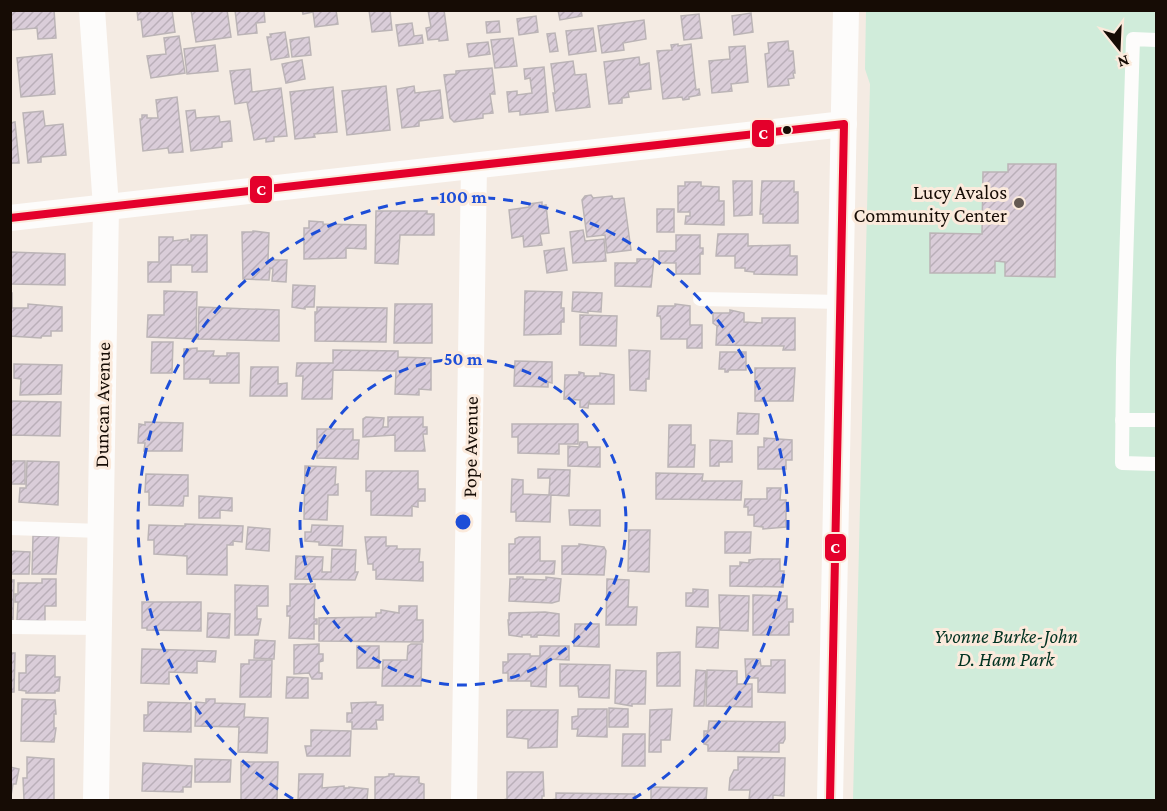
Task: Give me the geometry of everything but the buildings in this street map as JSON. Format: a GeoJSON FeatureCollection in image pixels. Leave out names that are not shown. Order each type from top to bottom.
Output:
{"type":"FeatureCollection","features":[{"type":"Feature","properties":{"kind":"street","name":"Duncan Avenue"},"geometry":{"type":"LineString","coordinates":[[92,10],[106,207],[96,801]]}},
{"type":"Feature","properties":{"kind":"street"},"geometry":{"type":"LineString","coordinates":[[830,801],[846,10]]}},
{"type":"Feature","properties":{"kind":"street"},"geometry":{"type":"LineString","coordinates":[[10,218],[844,124]]}},
{"type":"Feature","properties":{"kind":"street","name":"Pope Avenue"},"geometry":{"type":"LineString","coordinates":[[464,801],[474,166]]}},
{"type":"Feature","properties":{"kind":"lane"},"geometry":{"type":"LineString","coordinates":[[1156,40],[1133,39],[1122,420],[1122,463],[1156,464]]}},
{"type":"Feature","properties":{"kind":"lane"},"geometry":{"type":"LineString","coordinates":[[700,299],[840,302]]}},
{"type":"Feature","properties":{"kind":"lane"},"geometry":{"type":"LineString","coordinates":[[1122,420],[1156,420]]}},
{"type":"Feature","properties":{"kind":"lane"},"geometry":{"type":"LineString","coordinates":[[10,528],[100,531]]}},
{"type":"Feature","properties":{"kind":"lane"},"geometry":{"type":"LineString","coordinates":[[10,627],[99,628]]}},
{"type":"Feature","properties":{"kind":"green space","name":"Yvonne Burke-John D. Ham Park"},"geometry":{"type":"Polygon","coordinates":[[[866,11],[1156,11],[1156,800],[853,800],[870,84],[865,69],[866,11]]]}},
{"type":"Feature","properties":{"kind":"transit line","name":"C"},"geometry":{"type":"LineString","coordinates":[[10,218],[844,124],[830,800]]}},
{"type":"Feature","properties":{"kind":"place","name":"Lucy Avalos Community Center"},"geometry":{"type":"Point","coordinates":[1019,203]}}]}
